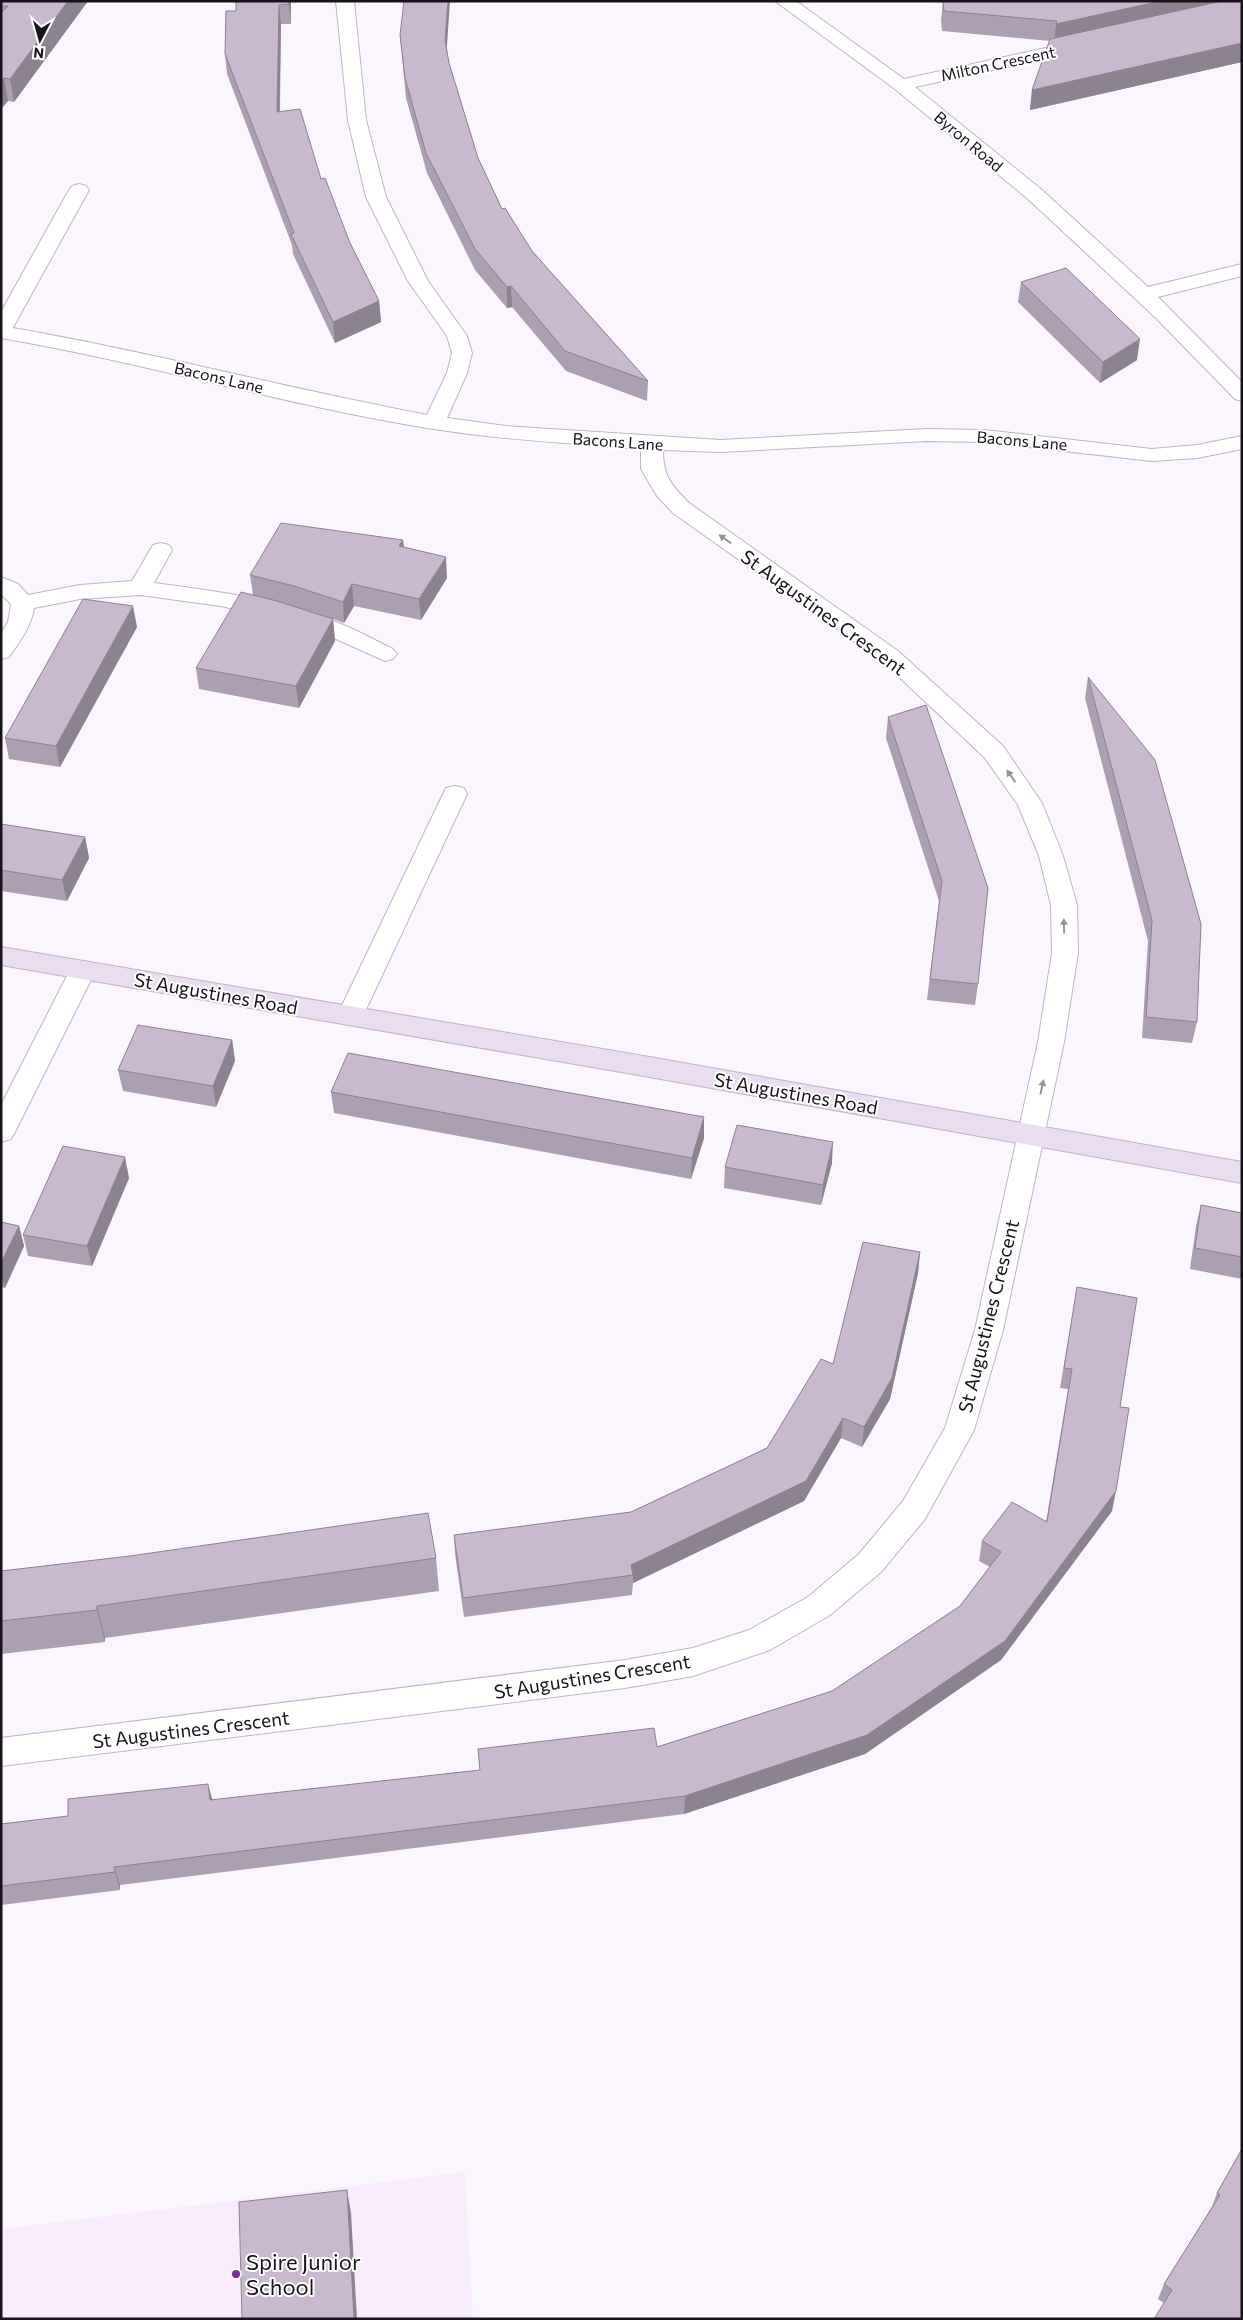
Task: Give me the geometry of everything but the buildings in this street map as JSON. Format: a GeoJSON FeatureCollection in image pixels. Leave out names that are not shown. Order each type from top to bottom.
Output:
{"type":"FeatureCollection","features":[{"type":"Feature","properties":{"kind":"street"},"geometry":{"type":"LineString","coordinates":[[345,1],[348,54],[358,120],[376,197],[418,281],[457,336],[462,353],[457,372],[434,423]]}},
{"type":"Feature","properties":{"kind":"street","name":"Byron Road"},"geometry":{"type":"LineString","coordinates":[[784,1],[900,85],[1052,210],[1242,395]]}},
{"type":"Feature","properties":{"kind":"street","name":"Milton Crescent"},"geometry":{"type":"LineString","coordinates":[[900,85],[1095,42]]}},
{"type":"Feature","properties":{"kind":"street"},"geometry":{"type":"LineString","coordinates":[[1,332],[79,190]]}},
{"type":"Feature","properties":{"kind":"street"},"geometry":{"type":"LineString","coordinates":[[1142,296],[1242,270]]}},
{"type":"Feature","properties":{"kind":"street","name":"Bacons Lane"},"geometry":{"type":"LineString","coordinates":[[1,332],[77,345],[325,402],[434,423],[506,432],[652,444],[720,446],[927,435],[984,436],[1152,455],[1180,455],[1218,449],[1242,442]]}},
{"type":"Feature","properties":{"kind":"street","name":"St Augustines Crescent"},"geometry":{"type":"LineString","coordinates":[[1,1752],[635,1673],[693,1662],[759,1640],[819,1606],[870,1563],[914,1510],[959,1430],[989,1330],[1051,1042],[1065,953],[1064,905],[1051,856],[1030,802],[994,752],[890,656],[681,508],[665,491],[652,469],[652,444]]}},
{"type":"Feature","properties":{"kind":"street"},"geometry":{"type":"LineString","coordinates":[[140,588],[161,550]]}},
{"type":"Feature","properties":{"kind":"street"},"geometry":{"type":"LineString","coordinates":[[1,584],[10,589],[23,603]]}},
{"type":"Feature","properties":{"kind":"street"},"geometry":{"type":"LineString","coordinates":[[23,603],[80,592],[140,588],[221,599],[285,614],[333,629],[385,654]]}},
{"type":"Feature","properties":{"kind":"street"},"geometry":{"type":"LineString","coordinates":[[1,652],[20,622],[23,603]]}},
{"type":"Feature","properties":{"kind":"street"},"geometry":{"type":"LineString","coordinates":[[350,1016],[455,794]]}},
{"type":"Feature","properties":{"kind":"street","name":"St Augustines Road"},"geometry":{"type":"LineString","coordinates":[[1,956],[1032,1134],[1242,1173]]}},
{"type":"Feature","properties":{"kind":"street"},"geometry":{"type":"LineString","coordinates":[[1,1132],[83,970]]}},
{"type":"Feature","properties":{"kind":"shaded area","name":"Spire Junior School"},"geometry":{"type":"Polygon","coordinates":[[[465,2172],[473,2319],[1,2319],[1,2229],[465,2172]]]}},
{"type":"Feature","properties":{"kind":"place","name":"Spire Junior School"},"geometry":{"type":"Point","coordinates":[236,2274]}}]}
